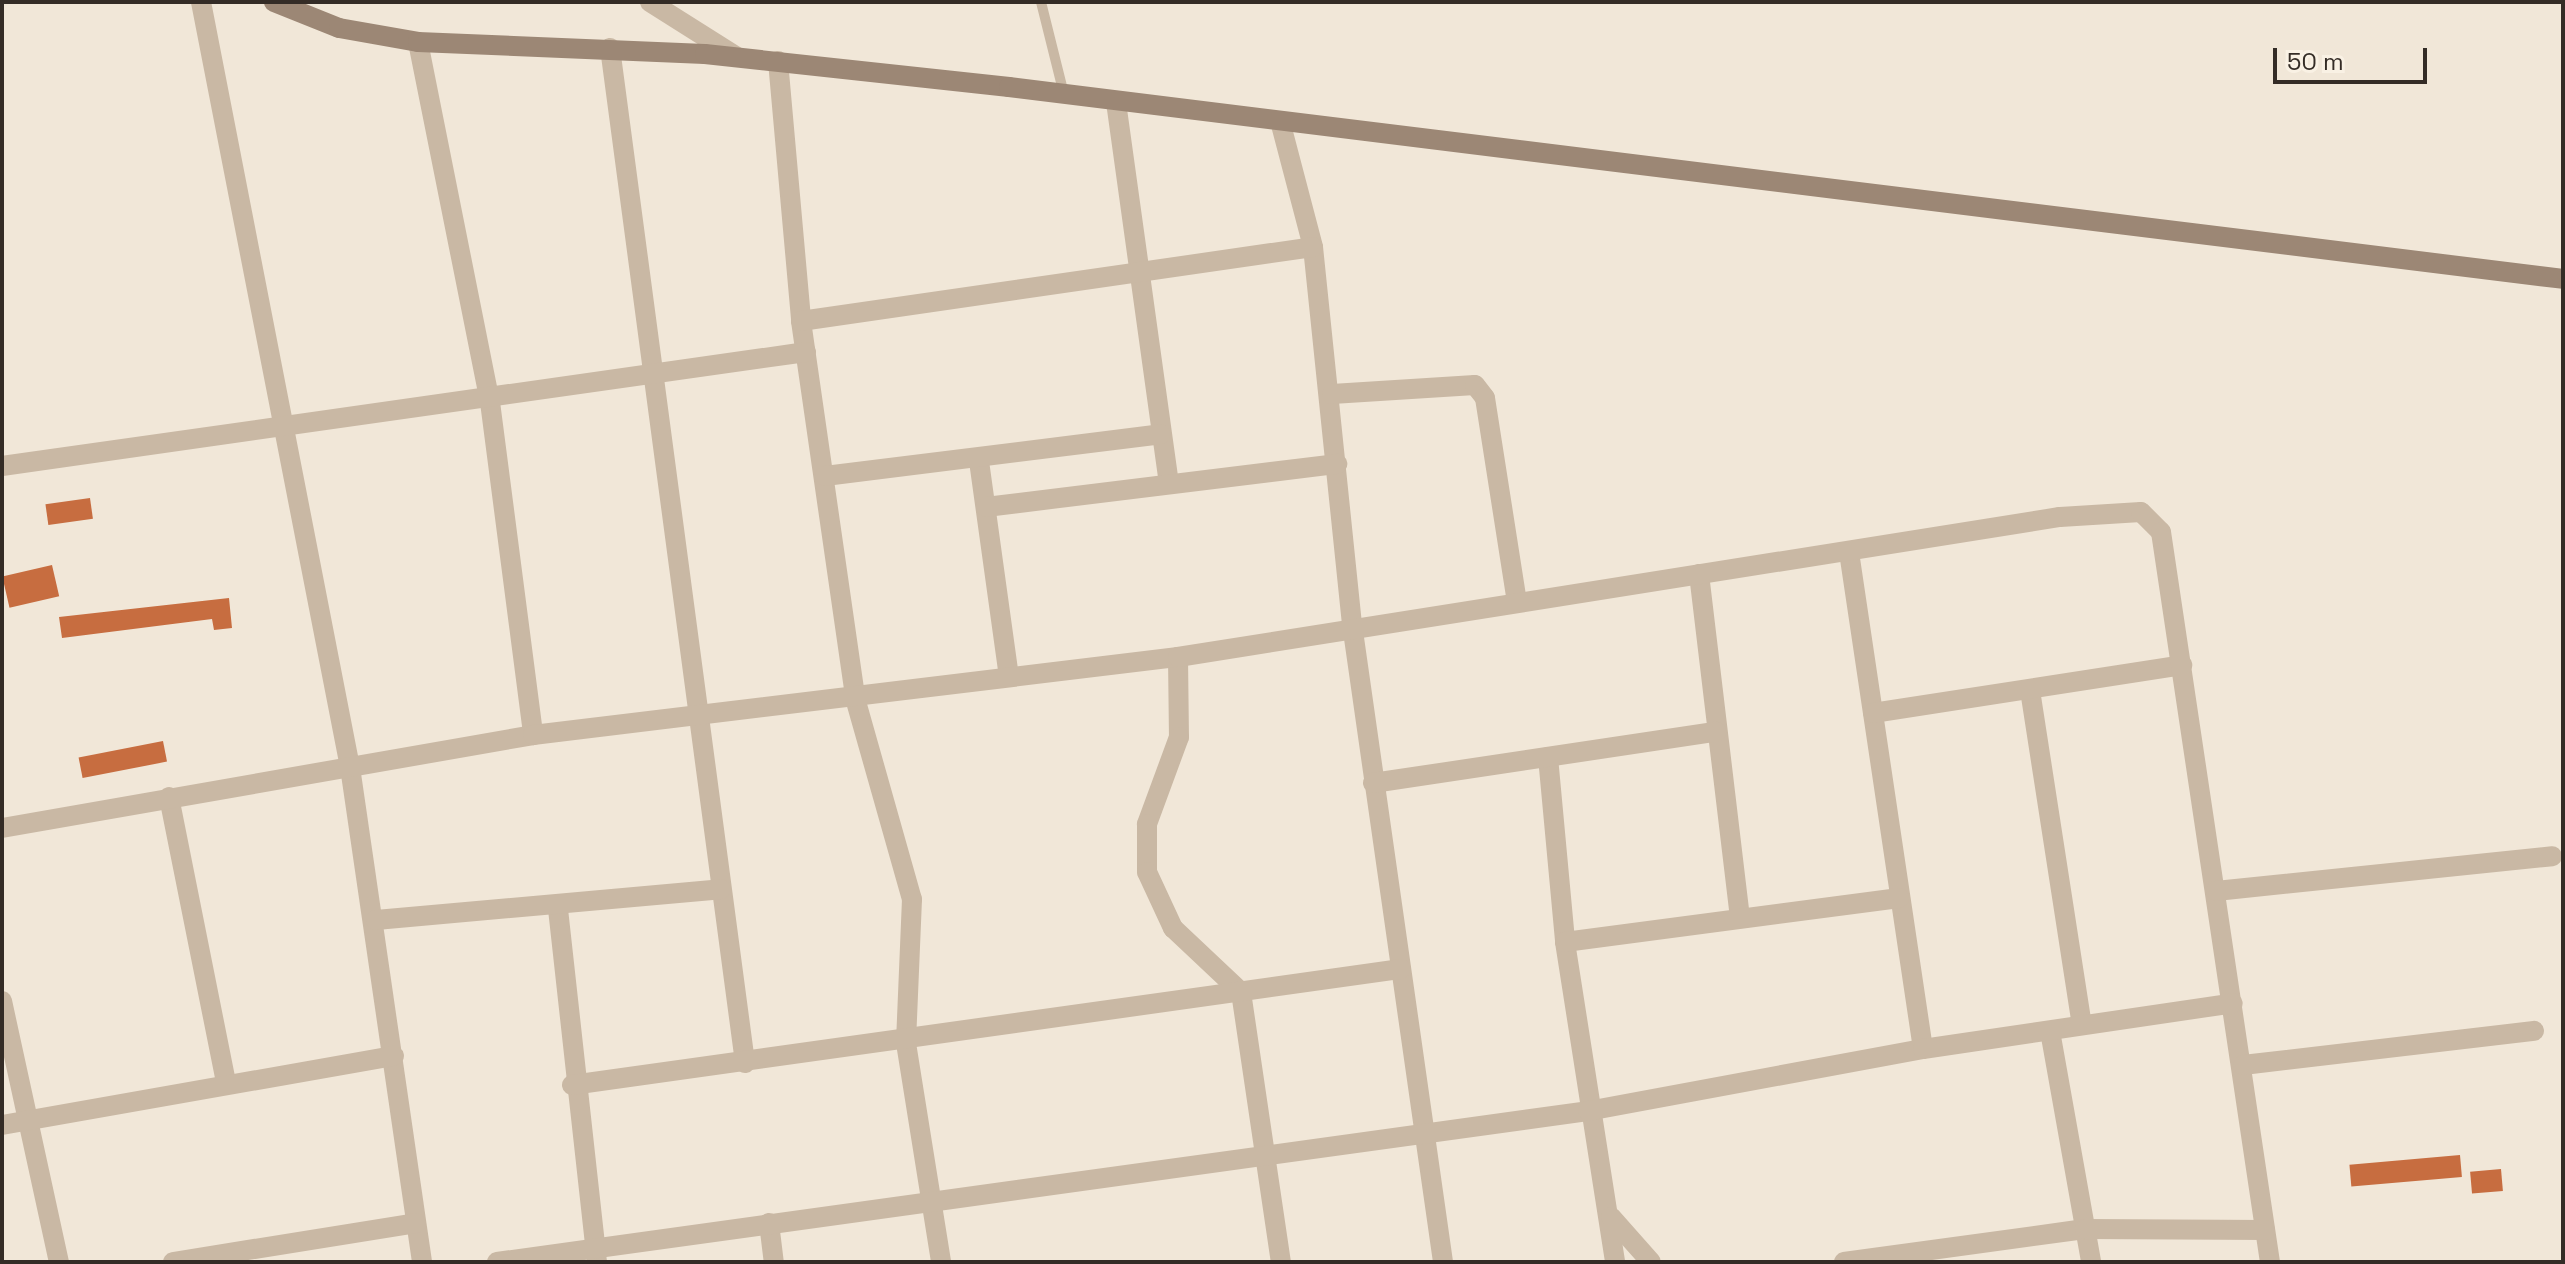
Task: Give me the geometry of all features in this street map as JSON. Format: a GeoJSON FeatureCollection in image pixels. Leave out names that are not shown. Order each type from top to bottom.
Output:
{"type":"FeatureCollection","features":[{"type":"Feature","properties":{"kind":"main road"},"geometry":{"type":"LineString","coordinates":[[274,2],[339,28],[418,42],[610,48],[778,61],[2563,279]]}},
{"type":"Feature","properties":{"kind":"street"},"geometry":{"type":"LineString","coordinates":[[201,2],[350,767],[376,920],[422,1262]]}},
{"type":"Feature","properties":{"kind":"street"},"geometry":{"type":"LineString","coordinates":[[650,2],[737,57]]}},
{"type":"Feature","properties":{"kind":"street"},"geometry":{"type":"LineString","coordinates":[[418,42],[490,402],[533,735]]}},
{"type":"Feature","properties":{"kind":"street"},"geometry":{"type":"LineString","coordinates":[[610,48],[745,1063]]}},
{"type":"Feature","properties":{"kind":"street"},"geometry":{"type":"LineString","coordinates":[[778,61],[801,321],[855,698],[912,899],[906,1043],[941,1262]]}},
{"type":"Feature","properties":{"kind":"street"},"geometry":{"type":"LineString","coordinates":[[1116,102],[1143,270],[1160,434],[1169,482]]}},
{"type":"Feature","properties":{"kind":"street"},"geometry":{"type":"LineString","coordinates":[[1280,121],[1313,247],[1332,394],[1353,631],[1443,1262]]}},
{"type":"Feature","properties":{"kind":"street"},"geometry":{"type":"LineString","coordinates":[[801,321],[1313,247]]}},
{"type":"Feature","properties":{"kind":"street"},"geometry":{"type":"LineString","coordinates":[[2,466],[285,425],[490,402],[806,352]]}},
{"type":"Feature","properties":{"kind":"street"},"geometry":{"type":"LineString","coordinates":[[1332,394],[1475,385],[1485,398],[1517,602]]}},
{"type":"Feature","properties":{"kind":"street"},"geometry":{"type":"LineString","coordinates":[[825,476],[979,461],[1160,434]]}},
{"type":"Feature","properties":{"kind":"street"},"geometry":{"type":"LineString","coordinates":[[979,461],[1009,677]]}},
{"type":"Feature","properties":{"kind":"street"},"geometry":{"type":"LineString","coordinates":[[986,507],[1169,482],[1337,464]]}},
{"type":"Feature","properties":{"kind":"street"},"geometry":{"type":"LineString","coordinates":[[2,828],[533,735],[699,712],[855,698],[1178,657],[1699,574],[2141,512],[2161,532],[2270,1262]]}},
{"type":"Feature","properties":{"kind":"street"},"geometry":{"type":"LineString","coordinates":[[1849,552],[1923,1049]]}},
{"type":"Feature","properties":{"kind":"street"},"geometry":{"type":"LineString","coordinates":[[1699,574],[1740,918]]}},
{"type":"Feature","properties":{"kind":"street"},"geometry":{"type":"LineString","coordinates":[[1178,657],[1179,737],[1147,824],[1147,872],[1173,928],[1241,992],[1267,1151],[1281,1262]]}},
{"type":"Feature","properties":{"kind":"street"},"geometry":{"type":"LineString","coordinates":[[1873,713],[2182,665]]}},
{"type":"Feature","properties":{"kind":"street"},"geometry":{"type":"LineString","coordinates":[[2030,690],[2082,1025]]}},
{"type":"Feature","properties":{"kind":"street"},"geometry":{"type":"LineString","coordinates":[[1373,783],[1716,732]]}},
{"type":"Feature","properties":{"kind":"street"},"geometry":{"type":"LineString","coordinates":[[1548,757],[1565,942],[1588,1111],[1615,1262]]}},
{"type":"Feature","properties":{"kind":"street"},"geometry":{"type":"LineString","coordinates":[[169,797],[226,1083]]}},
{"type":"Feature","properties":{"kind":"street"},"geometry":{"type":"LineString","coordinates":[[2216,891],[2552,856]]}},
{"type":"Feature","properties":{"kind":"street"},"geometry":{"type":"LineString","coordinates":[[376,920],[558,909],[721,889]]}},
{"type":"Feature","properties":{"kind":"street"},"geometry":{"type":"LineString","coordinates":[[1565,942],[1899,898]]}},
{"type":"Feature","properties":{"kind":"street"},"geometry":{"type":"LineString","coordinates":[[558,909],[572,1085],[596,1254]]}},
{"type":"Feature","properties":{"kind":"street"},"geometry":{"type":"LineString","coordinates":[[572,1085],[906,1043],[1401,969]]}},
{"type":"Feature","properties":{"kind":"street"},"geometry":{"type":"LineString","coordinates":[[2,1001],[59,1262]]}},
{"type":"Feature","properties":{"kind":"street"},"geometry":{"type":"LineString","coordinates":[[497,1262],[596,1254],[932,1198],[1267,1151],[1588,1111],[1923,1049],[2233,1003]]}},
{"type":"Feature","properties":{"kind":"street"},"geometry":{"type":"LineString","coordinates":[[2050,1031],[2091,1262]]}},
{"type":"Feature","properties":{"kind":"street"},"geometry":{"type":"LineString","coordinates":[[2243,1065],[2534,1031]]}},
{"type":"Feature","properties":{"kind":"street"},"geometry":{"type":"LineString","coordinates":[[2,1125],[226,1083],[394,1056]]}},
{"type":"Feature","properties":{"kind":"street"},"geometry":{"type":"LineString","coordinates":[[1606,1211],[1651,1262]]}},
{"type":"Feature","properties":{"kind":"street"},"geometry":{"type":"LineString","coordinates":[[173,1262],[252,1256],[416,1223]]}},
{"type":"Feature","properties":{"kind":"street"},"geometry":{"type":"LineString","coordinates":[[769,1223],[774,1262]]}},
{"type":"Feature","properties":{"kind":"street"},"geometry":{"type":"LineString","coordinates":[[1844,1262],[2085,1229],[2265,1230]]}},
{"type":"Feature","properties":{"kind":"lane"},"geometry":{"type":"LineString","coordinates":[[1041,2],[1064,94]]}},
{"type":"Feature","properties":{"kind":"building"},"geometry":{"type":"Polygon","coordinates":[[[90,498],[93,519],[48,525],[45,504],[90,498]]]}},
{"type":"Feature","properties":{"kind":"building"},"geometry":{"type":"Polygon","coordinates":[[[52,565],[59,596],[10,608],[2,576],[52,565]]]}},
{"type":"Feature","properties":{"kind":"building"},"geometry":{"type":"Polygon","coordinates":[[[229,598],[232,628],[214,630],[212,619],[62,638],[59,617],[229,598]]]}},
{"type":"Feature","properties":{"kind":"building"},"geometry":{"type":"Polygon","coordinates":[[[163,741],[167,762],[83,778],[79,757],[163,741]]]}},
{"type":"Feature","properties":{"kind":"building"},"geometry":{"type":"Polygon","coordinates":[[[2460,1155],[2462,1177],[2351,1187],[2349,1165],[2460,1155]]]}},
{"type":"Feature","properties":{"kind":"building"},"geometry":{"type":"Polygon","coordinates":[[[2501,1169],[2503,1191],[2472,1194],[2470,1172],[2501,1169]]]}}]}
